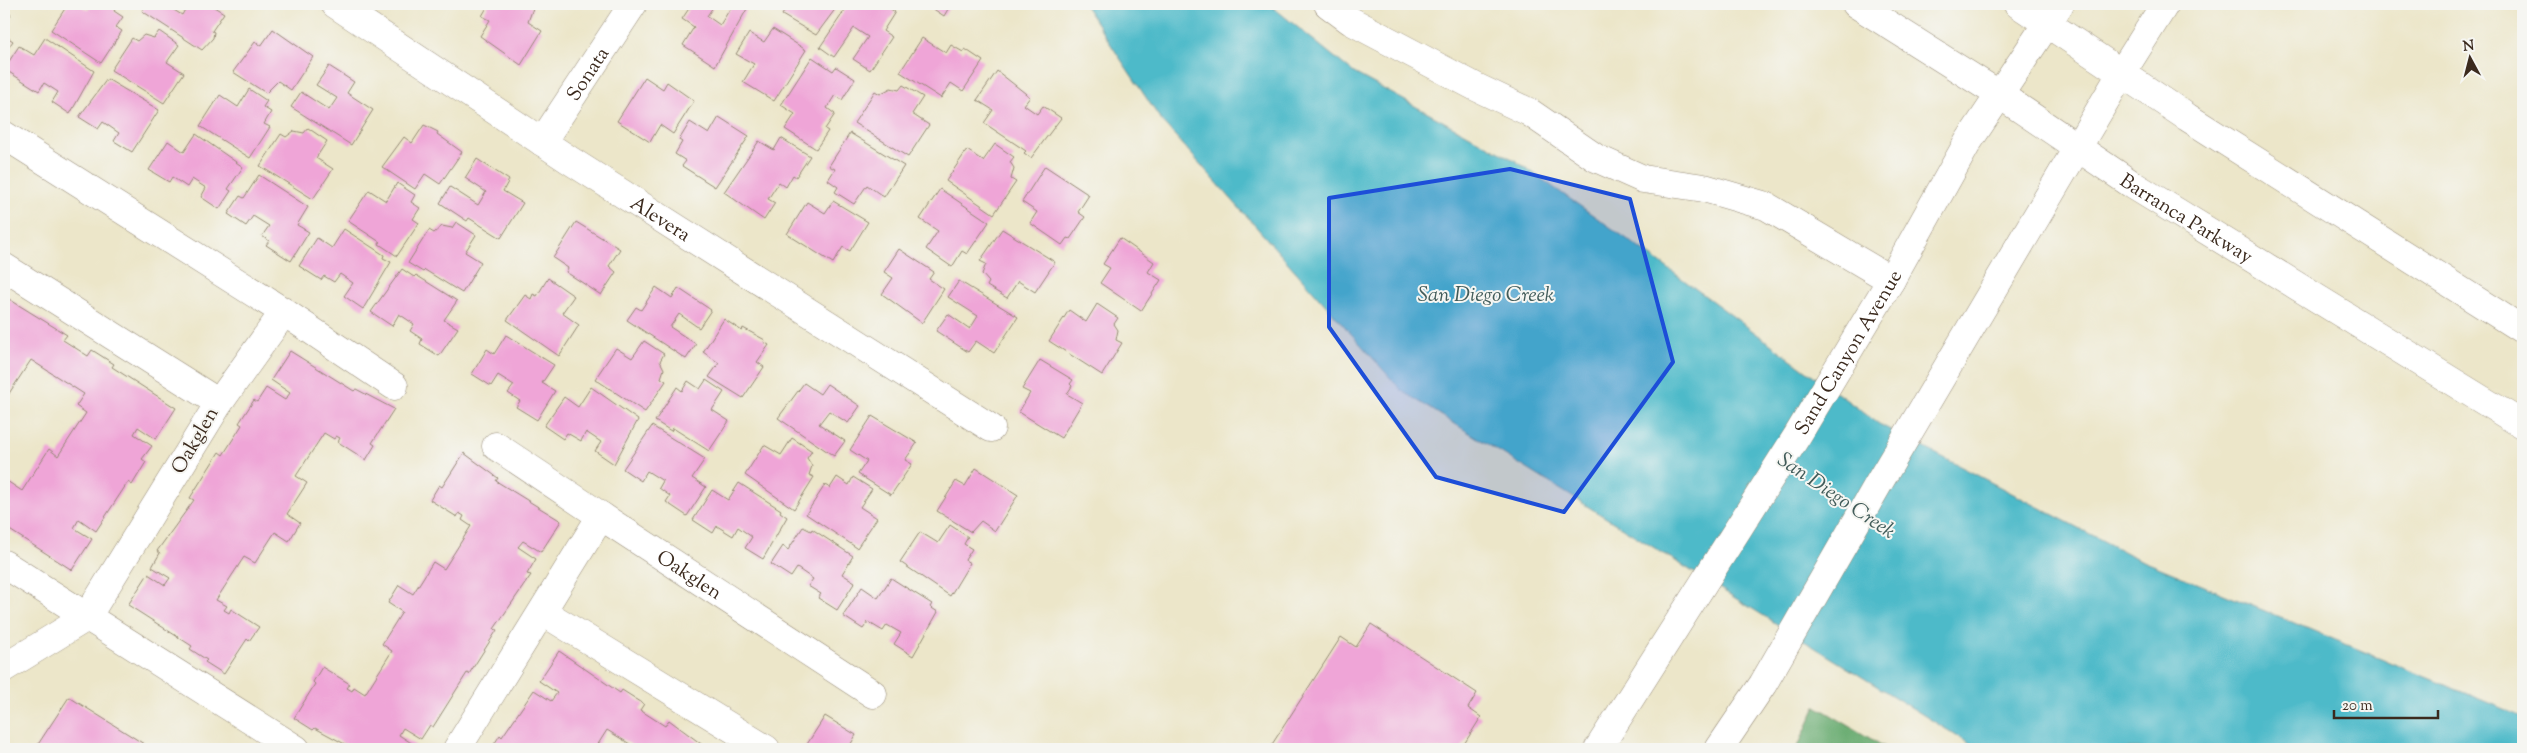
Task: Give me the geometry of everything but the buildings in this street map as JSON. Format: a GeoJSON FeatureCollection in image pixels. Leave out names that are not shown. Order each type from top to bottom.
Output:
{"type":"FeatureCollection","features":[{"type":"Feature","properties":{"kind":"street","name":"Alevera"},"geometry":{"type":"LineString","coordinates":[[335,4],[542,142],[991,428]]}},
{"type":"Feature","properties":{"kind":"street","name":"Sonata"},"geometry":{"type":"LineString","coordinates":[[542,142],[633,4]]}},
{"type":"Feature","properties":{"kind":"street"},"geometry":{"type":"LineString","coordinates":[[1328,4],[1351,21],[1476,87],[1529,112],[1596,158],[1643,179],[1704,188],[1766,206],[1891,280]]}},
{"type":"Feature","properties":{"kind":"street","name":"Barranca Parkway"},"geometry":{"type":"LineString","coordinates":[[1856,4],[2000,95],[2078,149],[2523,425]]}},
{"type":"Feature","properties":{"kind":"street"},"geometry":{"type":"LineString","coordinates":[[2018,4],[2054,13],[2121,74],[2523,330]]}},
{"type":"Feature","properties":{"kind":"street"},"geometry":{"type":"LineString","coordinates":[[1719,749],[1763,684],[1880,481],[1943,378],[2121,74],[2166,4]]}},
{"type":"Feature","properties":{"kind":"street","name":"Sand Canyon Avenue"},"geometry":{"type":"LineString","coordinates":[[1598,749],[1678,620],[1797,436],[1891,280],[1968,142],[2054,13]]}},
{"type":"Feature","properties":{"kind":"street"},"geometry":{"type":"LineString","coordinates":[[4,135],[284,312],[394,386]]}},
{"type":"Feature","properties":{"kind":"street","name":"Oakglen"},"geometry":{"type":"LineString","coordinates":[[4,267],[219,403],[87,617],[4,668]]}},
{"type":"Feature","properties":{"kind":"street"},"geometry":{"type":"LineString","coordinates":[[219,403],[284,312]]}},
{"type":"Feature","properties":{"kind":"street","name":"Oakglen"},"geometry":{"type":"LineString","coordinates":[[496,446],[873,694]]}},
{"type":"Feature","properties":{"kind":"street"},"geometry":{"type":"LineString","coordinates":[[457,749],[543,612],[600,516]]}},
{"type":"Feature","properties":{"kind":"street"},"geometry":{"type":"LineString","coordinates":[[4,564],[296,749]]}},
{"type":"Feature","properties":{"kind":"street"},"geometry":{"type":"LineString","coordinates":[[543,612],[766,749]]}},
{"type":"Feature","properties":{"kind":"highlighted area"},"geometry":{"type":"Polygon","coordinates":[[[1510,169],[1630,199],[1673,362],[1564,512],[1436,477],[1329,327],[1329,198],[1510,169]]]}},
{"type":"Feature","properties":{"kind":"green space"},"geometry":{"type":"Polygon","coordinates":[[[1816,706],[1888,749],[1797,749],[1816,706]]]}},
{"type":"Feature","properties":{"kind":"water","name":"San Diego Creek"},"geometry":{"type":"Polygon","coordinates":[[[1084,4],[1269,4],[1354,73],[1516,161],[1647,253],[1879,424],[2136,558],[2523,717],[2523,749],[1978,749],[1402,391],[1161,120],[1084,4]]]}}]}
